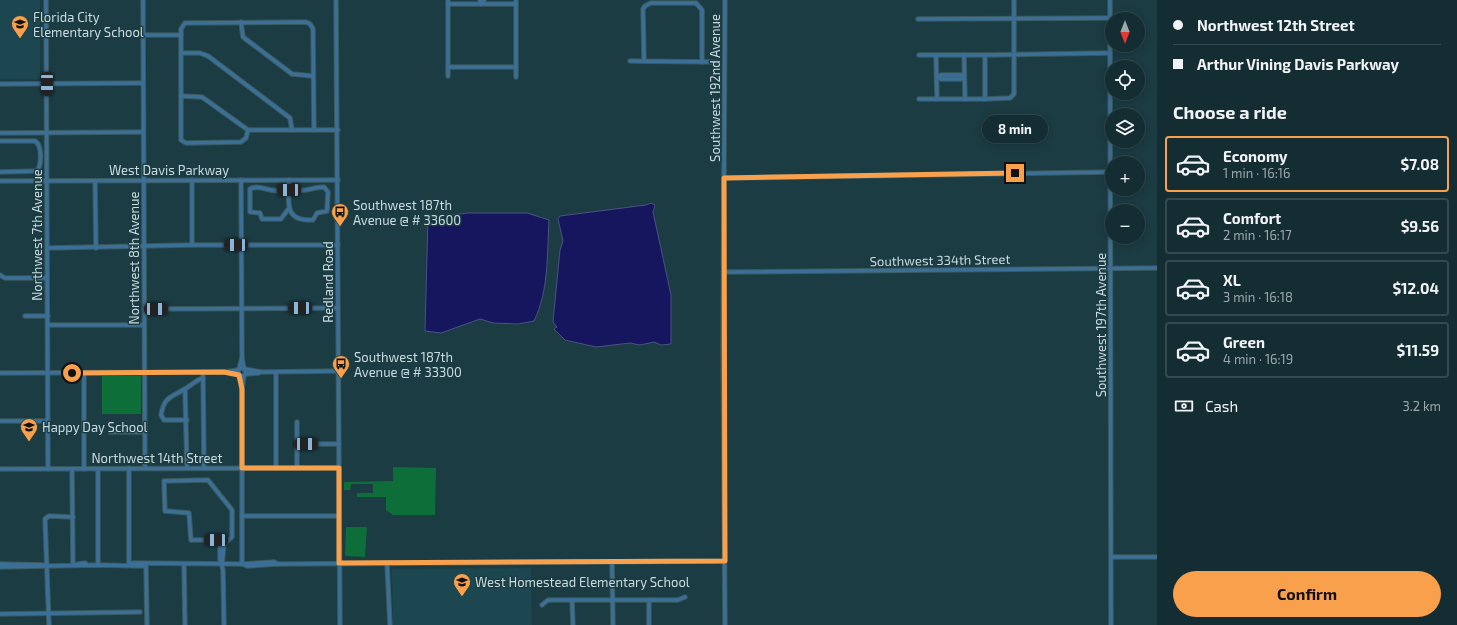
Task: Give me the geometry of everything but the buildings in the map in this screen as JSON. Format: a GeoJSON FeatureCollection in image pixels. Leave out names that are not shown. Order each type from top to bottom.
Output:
{"type":"FeatureCollection","features":[{"type":"Feature","properties":{"kind":"street","name":"Northwest 7th Avenue"},"geometry":{"type":"LineString","coordinates":[[46,0],[48,469]]}},
{"type":"Feature","properties":{"kind":"street","name":"Northwest 8th Avenue"},"geometry":{"type":"LineString","coordinates":[[143,0],[143,325],[145,468]]}},
{"type":"Feature","properties":{"kind":"street","name":"Redland Road"},"geometry":{"type":"LineString","coordinates":[[336,0],[340,625]]}},
{"type":"Feature","properties":{"kind":"street","name":"Southwest 192nd Avenue"},"geometry":{"type":"LineString","coordinates":[[725,0],[725,625]]}},
{"type":"Feature","properties":{"kind":"street"},"geometry":{"type":"LineString","coordinates":[[919,99],[985,99],[1007,98],[1013,96],[1015,90],[1014,0]]}},
{"type":"Feature","properties":{"kind":"street","name":"Southwest 197th Avenue"},"geometry":{"type":"LineString","coordinates":[[1110,0],[1110,12]]}},
{"type":"Feature","properties":{"kind":"street"},"geometry":{"type":"LineString","coordinates":[[448,76],[448,2],[482,1],[516,2],[516,77]]}},
{"type":"Feature","properties":{"kind":"street"},"geometry":{"type":"LineString","coordinates":[[644,61],[643,9],[645,6],[651,4],[676,2],[696,3],[701,7],[702,62]]}},
{"type":"Feature","properties":{"kind":"street"},"geometry":{"type":"LineString","coordinates":[[918,19],[1105,18]]}},
{"type":"Feature","properties":{"kind":"street"},"geometry":{"type":"LineString","coordinates":[[241,22],[243,37],[292,74],[313,76]]}},
{"type":"Feature","properties":{"kind":"street"},"geometry":{"type":"LineString","coordinates":[[248,130],[245,140],[241,142],[186,143],[181,140],[181,35],[183,24],[306,22],[310,24],[313,29],[314,130]]}},
{"type":"Feature","properties":{"kind":"street"},"geometry":{"type":"LineString","coordinates":[[143,35],[181,35]]}},
{"type":"Feature","properties":{"kind":"street"},"geometry":{"type":"LineString","coordinates":[[181,53],[205,54],[290,118],[292,130]]}},
{"type":"Feature","properties":{"kind":"street"},"geometry":{"type":"LineString","coordinates":[[918,55],[1110,53]]}},
{"type":"Feature","properties":{"kind":"street","name":"Southwest 197th Avenue"},"geometry":{"type":"LineString","coordinates":[[1110,53],[1111,156]]}},
{"type":"Feature","properties":{"kind":"street"},"geometry":{"type":"LineString","coordinates":[[936,55],[938,77],[937,99]]}},
{"type":"Feature","properties":{"kind":"street"},"geometry":{"type":"LineString","coordinates":[[964,55],[965,98]]}},
{"type":"Feature","properties":{"kind":"street"},"geometry":{"type":"LineString","coordinates":[[985,55],[985,99]]}},
{"type":"Feature","properties":{"kind":"street"},"geometry":{"type":"LineString","coordinates":[[630,61],[716,62]]}},
{"type":"Feature","properties":{"kind":"street"},"geometry":{"type":"LineString","coordinates":[[448,67],[516,67]]}},
{"type":"Feature","properties":{"kind":"street"},"geometry":{"type":"LineString","coordinates":[[938,77],[940,79],[962,79],[964,77]]}},
{"type":"Feature","properties":{"kind":"street"},"geometry":{"type":"LineString","coordinates":[[0,84],[143,83]]}},
{"type":"Feature","properties":{"kind":"street"},"geometry":{"type":"LineString","coordinates":[[181,96],[202,96],[248,130],[338,130]]}},
{"type":"Feature","properties":{"kind":"street"},"geometry":{"type":"LineString","coordinates":[[29,132],[29,141]]}},
{"type":"Feature","properties":{"kind":"street"},"geometry":{"type":"LineString","coordinates":[[0,133],[143,132]]}},
{"type":"Feature","properties":{"kind":"street"},"geometry":{"type":"LineString","coordinates":[[0,141],[35,141],[39,144],[38,170],[0,172]]}},
{"type":"Feature","properties":{"kind":"street"},"geometry":{"type":"LineString","coordinates":[[724,178],[1105,172]]}},
{"type":"Feature","properties":{"kind":"street"},"geometry":{"type":"LineString","coordinates":[[192,180],[192,245]]}},
{"type":"Feature","properties":{"kind":"street"},"geometry":{"type":"LineString","coordinates":[[241,180],[241,308],[242,358],[244,369],[242,375],[242,564]]}},
{"type":"Feature","properties":{"kind":"street"},"geometry":{"type":"LineString","coordinates":[[289,180],[289,190],[289,208],[296,219],[313,220],[317,212],[327,211],[328,195],[324,187],[314,187],[306,190],[289,190],[271,190],[265,187],[253,187],[250,191],[250,212],[260,213],[262,219],[281,219],[289,208]]}},
{"type":"Feature","properties":{"kind":"street","name":"West Davis Parkway"},"geometry":{"type":"LineString","coordinates":[[0,181],[338,180]]}},
{"type":"Feature","properties":{"kind":"street"},"geometry":{"type":"LineString","coordinates":[[95,181],[96,248]]}},
{"type":"Feature","properties":{"kind":"street","name":"Southwest 197th Avenue"},"geometry":{"type":"LineString","coordinates":[[1111,196],[1111,625]]}},
{"type":"Feature","properties":{"kind":"street"},"geometry":{"type":"LineString","coordinates":[[47,248],[241,244],[338,245]]}},
{"type":"Feature","properties":{"kind":"street","name":"Southwest 334th Street"},"geometry":{"type":"LineString","coordinates":[[724,272],[916,272],[1157,268]]}},
{"type":"Feature","properties":{"kind":"street"},"geometry":{"type":"LineString","coordinates":[[0,276],[5,278],[47,278]]}},
{"type":"Feature","properties":{"kind":"street"},"geometry":{"type":"LineString","coordinates":[[144,309],[338,308]]}},
{"type":"Feature","properties":{"kind":"street"},"geometry":{"type":"LineString","coordinates":[[25,316],[48,316]]}},
{"type":"Feature","properties":{"kind":"street"},"geometry":{"type":"LineString","coordinates":[[48,325],[143,325]]}},
{"type":"Feature","properties":{"kind":"street"},"geometry":{"type":"LineString","coordinates":[[242,358],[239,370],[242,375]]}},
{"type":"Feature","properties":{"kind":"street"},"geometry":{"type":"LineString","coordinates":[[0,373],[224,372],[244,369],[262,372]]}},
{"type":"Feature","properties":{"kind":"street"},"geometry":{"type":"LineString","coordinates":[[224,372],[242,375],[262,372],[339,371]]}},
{"type":"Feature","properties":{"kind":"street"},"geometry":{"type":"LineString","coordinates":[[203,372],[204,468]]}},
{"type":"Feature","properties":{"kind":"street"},"geometry":{"type":"LineString","coordinates":[[276,372],[276,468]]}},
{"type":"Feature","properties":{"kind":"street"},"geometry":{"type":"LineString","coordinates":[[84,373],[84,469]]}},
{"type":"Feature","properties":{"kind":"street"},"geometry":{"type":"LineString","coordinates":[[186,420],[164,420],[161,415],[166,400],[172,394],[186,389],[196,380],[204,378]]}},
{"type":"Feature","properties":{"kind":"street"},"geometry":{"type":"LineString","coordinates":[[186,389],[187,468]]}},
{"type":"Feature","properties":{"kind":"street"},"geometry":{"type":"LineString","coordinates":[[0,421],[48,421]]}},
{"type":"Feature","properties":{"kind":"street"},"geometry":{"type":"LineString","coordinates":[[297,422],[297,468]]}},
{"type":"Feature","properties":{"kind":"street"},"geometry":{"type":"LineString","coordinates":[[110,432],[145,432]]}},
{"type":"Feature","properties":{"kind":"street"},"geometry":{"type":"LineString","coordinates":[[306,444],[339,444]]}},
{"type":"Feature","properties":{"kind":"street"},"geometry":{"type":"LineString","coordinates":[[129,468],[129,565]]}},
{"type":"Feature","properties":{"kind":"street","name":"Northwest 14th Street"},"geometry":{"type":"LineString","coordinates":[[0,469],[339,468]]}},
{"type":"Feature","properties":{"kind":"street"},"geometry":{"type":"LineString","coordinates":[[72,469],[73,565]]}},
{"type":"Feature","properties":{"kind":"street"},"geometry":{"type":"LineString","coordinates":[[98,469],[98,565]]}},
{"type":"Feature","properties":{"kind":"street"},"geometry":{"type":"LineString","coordinates":[[208,480],[232,510],[232,537],[222,544],[216,540],[191,540],[190,513],[165,511],[164,481],[208,480]]}},
{"type":"Feature","properties":{"kind":"street"},"geometry":{"type":"LineString","coordinates":[[242,516],[339,516]]}},
{"type":"Feature","properties":{"kind":"street"},"geometry":{"type":"LineString","coordinates":[[49,625],[46,517],[72,517]]}},
{"type":"Feature","properties":{"kind":"street"},"geometry":{"type":"LineString","coordinates":[[222,544],[224,625]]}},
{"type":"Feature","properties":{"kind":"street"},"geometry":{"type":"LineString","coordinates":[[1112,557],[1157,557]]}},
{"type":"Feature","properties":{"kind":"street"},"geometry":{"type":"LineString","coordinates":[[0,567],[48,565],[142,566],[242,564],[260,566],[278,564],[339,563],[725,561]]}},
{"type":"Feature","properties":{"kind":"street"},"geometry":{"type":"LineString","coordinates":[[612,562],[613,625]]}},
{"type":"Feature","properties":{"kind":"street"},"geometry":{"type":"LineString","coordinates":[[387,563],[390,625]]}},
{"type":"Feature","properties":{"kind":"street"},"geometry":{"type":"LineString","coordinates":[[0,564],[48,565]]}},
{"type":"Feature","properties":{"kind":"street"},"geometry":{"type":"LineString","coordinates":[[184,564],[185,625]]}},
{"type":"Feature","properties":{"kind":"street"},"geometry":{"type":"LineString","coordinates":[[146,565],[147,625]]}},
{"type":"Feature","properties":{"kind":"street"},"geometry":{"type":"LineString","coordinates":[[542,605],[548,600],[678,600],[685,597]]}},
{"type":"Feature","properties":{"kind":"street"},"geometry":{"type":"LineString","coordinates":[[572,600],[573,625]]}},
{"type":"Feature","properties":{"kind":"street"},"geometry":{"type":"LineString","coordinates":[[648,625],[649,600]]}},
{"type":"Feature","properties":{"kind":"street"},"geometry":{"type":"LineString","coordinates":[[0,614],[140,612]]}},
{"type":"Feature","properties":{"kind":"shaded area","name":"Florida City Elementary School"},"geometry":{"type":"Polygon","coordinates":[[[0,0],[40,0],[40,79],[0,79],[0,0]]]}},
{"type":"Feature","properties":{"kind":"shaded area"},"geometry":{"type":"Polygon","coordinates":[[[651,203],[655,205],[653,212],[671,295],[671,344],[661,345],[654,342],[640,345],[630,343],[596,347],[565,340],[554,329],[557,327],[553,322],[560,250],[563,241],[558,219],[560,216],[646,205],[651,203]]]}},
{"type":"Feature","properties":{"kind":"shaded area"},"geometry":{"type":"Polygon","coordinates":[[[468,213],[527,213],[549,220],[545,284],[539,309],[534,321],[518,324],[493,323],[480,319],[441,333],[425,331],[428,218],[468,213]]]}},
{"type":"Feature","properties":{"kind":"shaded area","name":"West Homestead Elementary School"},"geometry":{"type":"Polygon","coordinates":[[[531,568],[532,625],[393,625],[392,569],[531,568]]]}},
{"type":"Feature","properties":{"kind":"green space"},"geometry":{"type":"Polygon","coordinates":[[[102,376],[141,376],[141,414],[102,414],[102,376]]]}},
{"type":"Feature","properties":{"kind":"green space"},"geometry":{"type":"Polygon","coordinates":[[[393,467],[436,468],[435,515],[393,515],[386,510],[386,497],[357,497],[357,493],[373,493],[373,484],[351,484],[350,490],[344,490],[344,482],[393,481],[393,467]]]}},
{"type":"Feature","properties":{"kind":"green space"},"geometry":{"type":"Polygon","coordinates":[[[346,527],[367,527],[365,557],[345,556],[346,527]]]}},
{"type":"Feature","properties":{"kind":"place","name":"Florida City Elementary School"},"geometry":{"type":"Point","coordinates":[20,39]}},
{"type":"Feature","properties":{"kind":"place","name":"Southwest 187th Avenue @ # 33600"},"geometry":{"type":"Point","coordinates":[340,227]}},
{"type":"Feature","properties":{"kind":"place","name":"Southwest 187th Avenue @ # 33300"},"geometry":{"type":"Point","coordinates":[341,379]}},
{"type":"Feature","properties":{"kind":"place","name":"Happy Day School"},"geometry":{"type":"Point","coordinates":[29,442]}},
{"type":"Feature","properties":{"kind":"place","name":"West Homestead Elementary School"},"geometry":{"type":"Point","coordinates":[462,597]}},
{"type":"Feature","properties":{"kind":"route"},"geometry":{"type":"LineString","coordinates":[[72,373],[224,372],[239,375],[242,389],[242,468],[339,468],[339,563],[725,561],[723,347],[724,178],[1015,173]]}}]}
